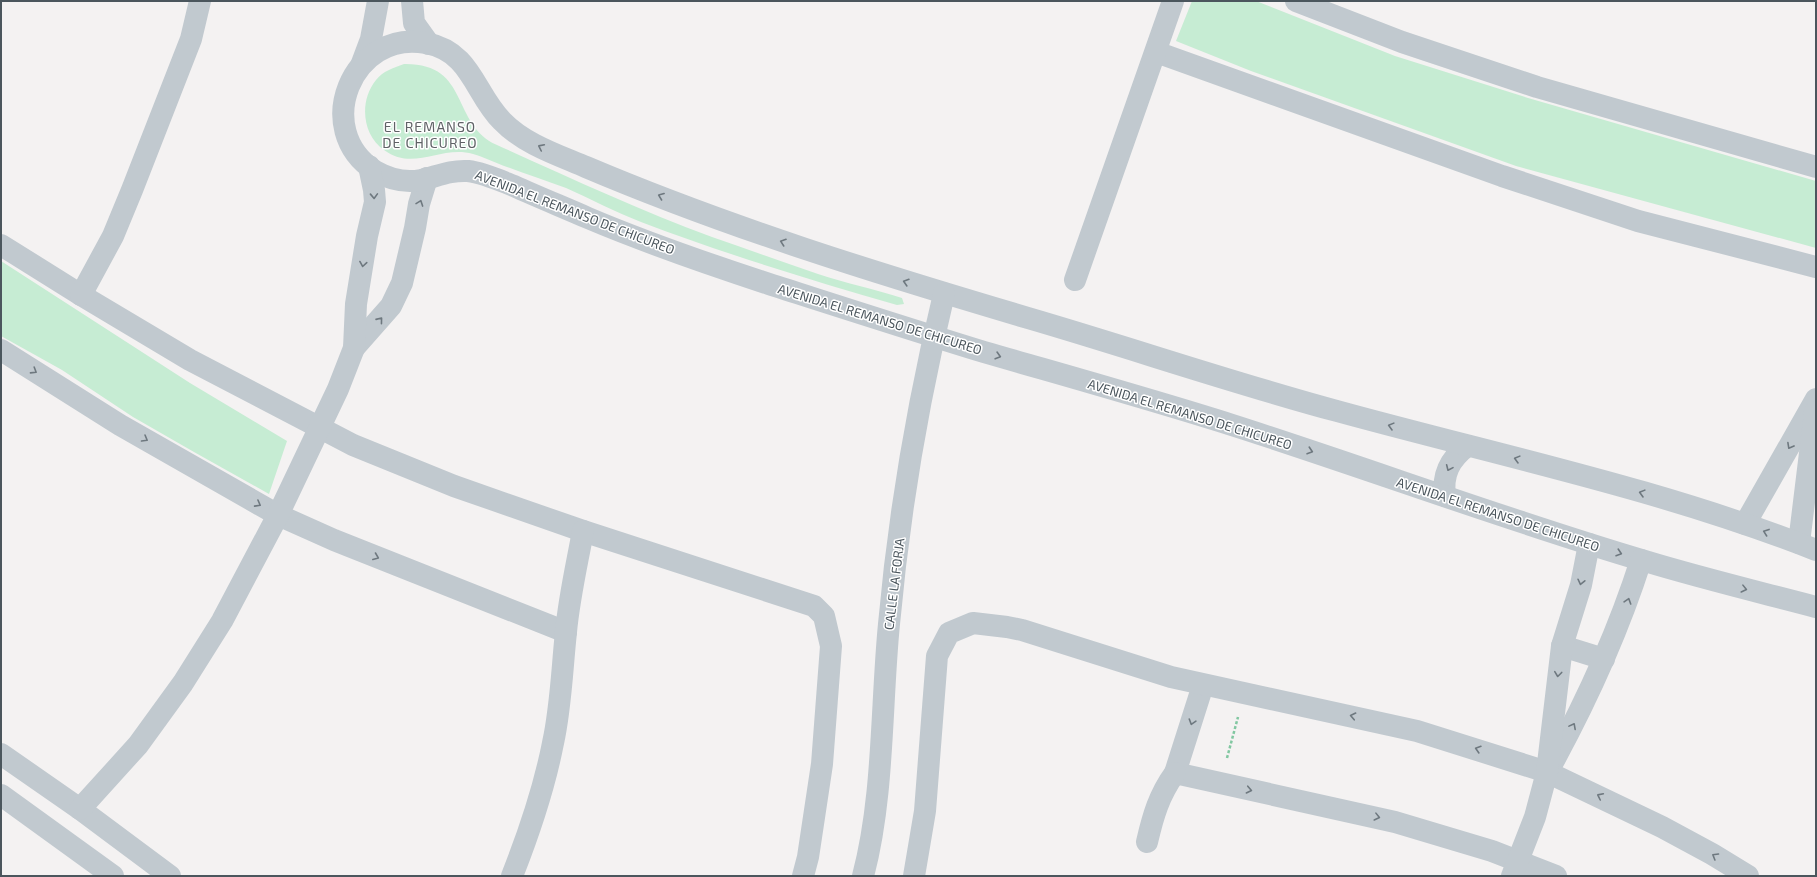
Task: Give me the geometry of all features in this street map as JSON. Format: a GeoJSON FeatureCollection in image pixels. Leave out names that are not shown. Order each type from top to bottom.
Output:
{"type":"FeatureCollection","features":[{"type":"Feature","properties":{"kind":"street"},"geometry":{"type":"LineString","coordinates":[[81,295],[113,236],[132,190],[191,39],[200,1]]}},
{"type":"Feature","properties":{"kind":"street"},"geometry":{"type":"LineString","coordinates":[[362,63],[371,39],[378,1]]}},
{"type":"Feature","properties":{"kind":"street"},"geometry":{"type":"LineString","coordinates":[[412,1],[414,23],[429,44]]}},
{"type":"Feature","properties":{"kind":"street"},"geometry":{"type":"LineString","coordinates":[[1075,280],[1173,1]]}},
{"type":"Feature","properties":{"kind":"street"},"geometry":{"type":"LineString","coordinates":[[1296,1],[1402,42],[1537,87],[1816,167]]}},
{"type":"Feature","properties":{"kind":"street","name":"AVENIDA EL REMANSO DE CHICUREO"},"geometry":{"type":"LineString","coordinates":[[1807,547],[1745,524],[1672,501],[1331,410],[944,294],[781,241],[596,171],[540,147],[506,126],[493,111],[472,74],[460,61],[446,50],[429,44],[417,42],[393,44],[372,55],[362,63],[355,72],[345,94],[343,116],[344,127],[352,147],[369,166],[385,176],[395,180],[406,182],[459,170],[482,174],[602,224],[676,252],[758,280],[934,336],[1231,425],[1589,544],[1711,581],[1816,607]]}},
{"type":"Feature","properties":{"kind":"street"},"geometry":{"type":"LineString","coordinates":[[1156,52],[1502,176],[1631,218],[1816,267]]}},
{"type":"Feature","properties":{"kind":"street"},"geometry":{"type":"LineString","coordinates":[[80,809],[138,745],[183,683],[222,621],[278,515],[338,389],[354,348],[356,304],[374,202],[374,190],[369,166]]}},
{"type":"Feature","properties":{"kind":"street"},"geometry":{"type":"LineString","coordinates":[[354,348],[390,306],[402,283],[415,228],[418,204],[428,178]]}},
{"type":"Feature","properties":{"kind":"street"},"geometry":{"type":"LineString","coordinates":[[1,245],[190,360],[354,445],[454,486],[583,531],[814,606],[824,616],[831,646],[822,764],[808,857],[803,876]]}},
{"type":"Feature","properties":{"kind":"street","name":"CALLE LA FORJA"},"geometry":{"type":"LineString","coordinates":[[863,876],[873,822],[892,585],[910,459],[934,336],[944,294]]}},
{"type":"Feature","properties":{"kind":"street"},"geometry":{"type":"LineString","coordinates":[[1,350],[120,425],[278,515],[334,540],[566,632]]}},
{"type":"Feature","properties":{"kind":"street"},"geometry":{"type":"LineString","coordinates":[[1745,524],[1816,399]]}},
{"type":"Feature","properties":{"kind":"street"},"geometry":{"type":"LineString","coordinates":[[1807,547],[1816,403]]}},
{"type":"Feature","properties":{"kind":"street"},"geometry":{"type":"LineString","coordinates":[[1446,496],[1444,480],[1447,470],[1458,454],[1467,446]]}},
{"type":"Feature","properties":{"kind":"street"},"geometry":{"type":"LineString","coordinates":[[512,876],[532,825],[554,742],[560,700],[566,632],[583,531]]}},
{"type":"Feature","properties":{"kind":"street"},"geometry":{"type":"LineString","coordinates":[[1515,869],[1535,816],[1547,772],[1562,646],[1581,585],[1589,544]]}},
{"type":"Feature","properties":{"kind":"street"},"geometry":{"type":"LineString","coordinates":[[1547,772],[1585,702],[1625,609],[1641,560]]}},
{"type":"Feature","properties":{"kind":"street"},"geometry":{"type":"LineString","coordinates":[[914,876],[926,811],[937,656],[949,633],[973,623],[1022,630],[1203,685],[1417,731],[1483,750],[1547,772],[1662,827],[1712,854],[1748,876]]}},
{"type":"Feature","properties":{"kind":"street"},"geometry":{"type":"LineString","coordinates":[[1562,646],[1604,659]]}},
{"type":"Feature","properties":{"kind":"street"},"geometry":{"type":"LineString","coordinates":[[1146,842],[1156,804],[1167,784],[1176,773],[1203,685]]}},
{"type":"Feature","properties":{"kind":"street"},"geometry":{"type":"LineString","coordinates":[[1,754],[80,809],[170,876]]}},
{"type":"Feature","properties":{"kind":"street"},"geometry":{"type":"LineString","coordinates":[[1176,773],[1395,822],[1478,846],[1515,869],[1556,876]]}},
{"type":"Feature","properties":{"kind":"street"},"geometry":{"type":"LineString","coordinates":[[1,795],[113,876]]}},
{"type":"Feature","properties":{"kind":"path"},"geometry":{"type":"LineString","coordinates":[[1220,784],[1244,693]]}},
{"type":"Feature","properties":{"kind":"green space"},"geometry":{"type":"Polygon","coordinates":[[[1192,1],[1256,1],[1395,56],[1528,98],[1816,181],[1816,248],[1516,166],[1251,71],[1176,41],[1192,1]]]}},
{"type":"Feature","properties":{"kind":"green space"},"geometry":{"type":"Polygon","coordinates":[[[404,64],[425,66],[440,73],[458,96],[472,123],[482,135],[497,145],[604,193],[685,227],[818,274],[902,298],[904,304],[897,305],[865,296],[704,245],[631,218],[566,188],[473,154],[461,152],[449,153],[417,159],[406,159],[395,156],[384,150],[371,136],[367,127],[365,107],[371,88],[376,80],[388,70],[404,64]]]}},
{"type":"Feature","properties":{"kind":"green space"},"geometry":{"type":"Polygon","coordinates":[[[1,261],[190,383],[287,441],[269,494],[133,417],[62,370],[1,336],[1,261]]]}},
{"type":"Feature","properties":{"kind":"district","name":"EL REMANSO DE CHICUREO"},"geometry":{"type":"Point","coordinates":[430,134]}}]}
